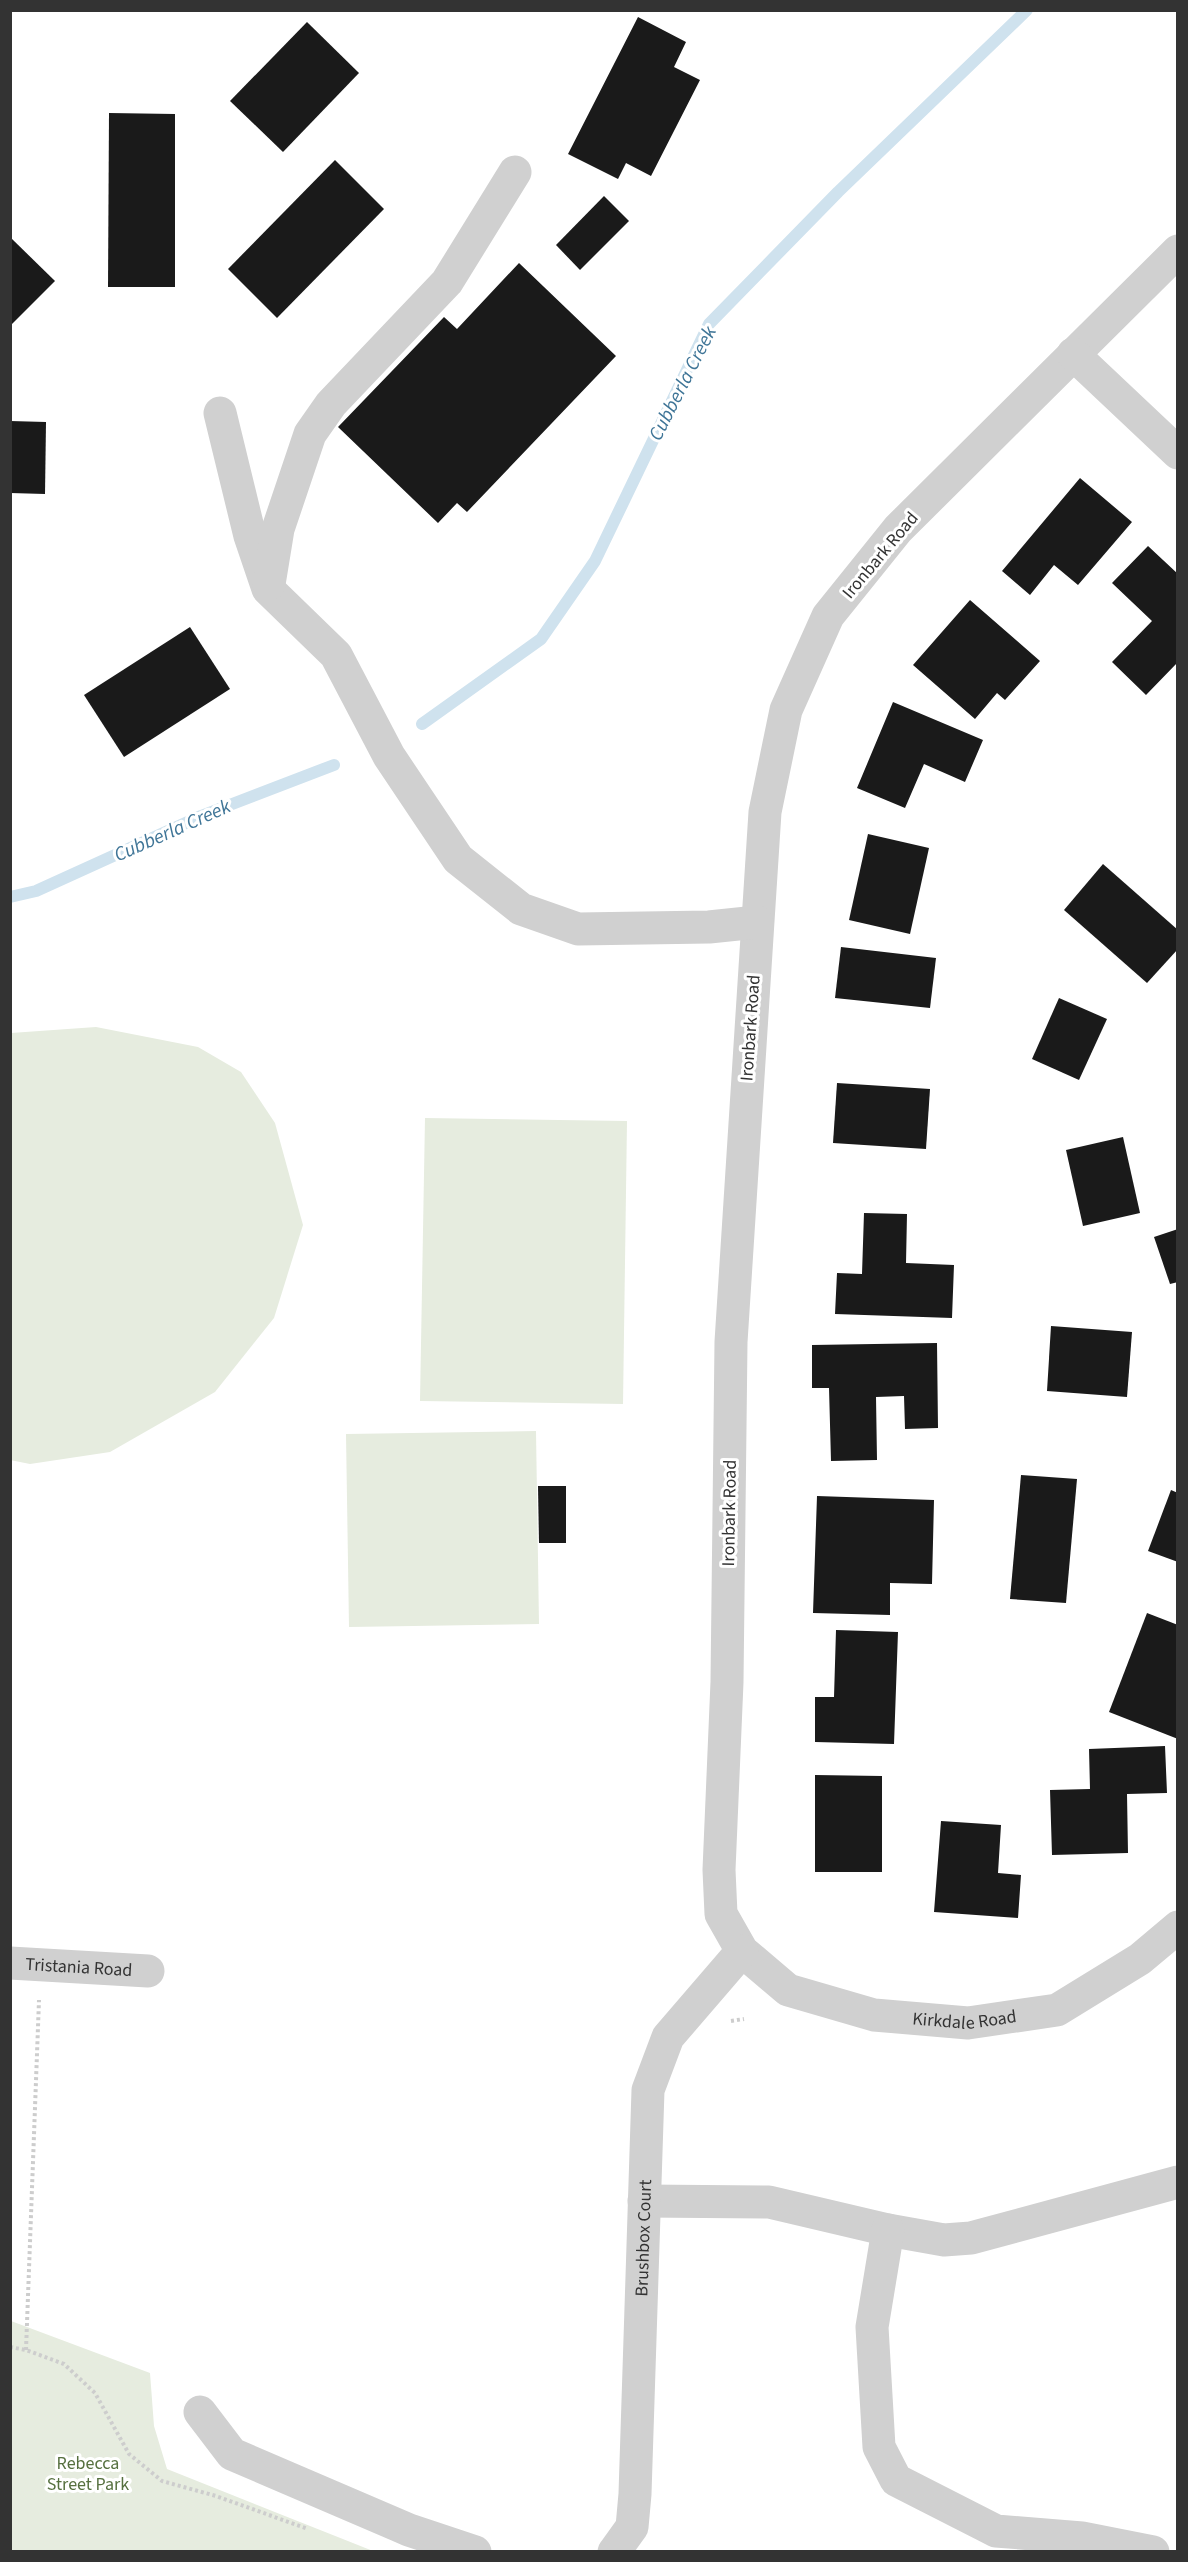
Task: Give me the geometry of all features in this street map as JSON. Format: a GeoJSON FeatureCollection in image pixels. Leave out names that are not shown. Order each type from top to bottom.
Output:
{"type":"FeatureCollection","features":[{"type":"Feature","properties":{"kind":"street"},"geometry":{"type":"LineString","coordinates":[[268,589],[278,529],[310,434],[331,404],[447,282],[515,172]]}},
{"type":"Feature","properties":{"kind":"street","name":"Ironbark Road"},"geometry":{"type":"LineString","coordinates":[[742,1951],[721,1914],[719,1870],[727,1682],[731,1342],[765,812],[786,710],[828,616],[898,529],[1178,251]]}},
{"type":"Feature","properties":{"kind":"street"},"geometry":{"type":"LineString","coordinates":[[1073,354],[1178,453]]}},
{"type":"Feature","properties":{"kind":"street"},"geometry":{"type":"LineString","coordinates":[[220,413],[250,536],[268,589],[336,654],[389,756],[458,859],[521,909],[578,929],[709,927],[757,922]]}},
{"type":"Feature","properties":{"kind":"street","name":"Kirkdale Road"},"geometry":{"type":"LineString","coordinates":[[742,1951],[788,1990],[874,2015],[968,2024],[1057,2010],[1140,1959],[1178,1927]]}},
{"type":"Feature","properties":{"kind":"street","name":"Brushbox Court"},"geometry":{"type":"LineString","coordinates":[[614,2552],[632,2527],[635,2494],[648,2090],[668,2037],[742,1951]]}},
{"type":"Feature","properties":{"kind":"street","name":"Tristania Road"},"geometry":{"type":"LineString","coordinates":[[25,1965],[148,1971]]}},
{"type":"Feature","properties":{"kind":"street"},"geometry":{"type":"LineString","coordinates":[[645,2201],[769,2202],[888,2230],[944,2240],[971,2238],[1178,2182]]}},
{"type":"Feature","properties":{"kind":"street"},"geometry":{"type":"LineString","coordinates":[[888,2230],[872,2327],[879,2447],[896,2480],[996,2531],[1082,2538],[1153,2552]]}},
{"type":"Feature","properties":{"kind":"street"},"geometry":{"type":"LineString","coordinates":[[200,2412],[232,2454],[409,2530],[475,2552]]}},
{"type":"Feature","properties":{"kind":"path"},"geometry":{"type":"LineString","coordinates":[[25,1965],[39,2045],[26,2350]]}},
{"type":"Feature","properties":{"kind":"path"},"geometry":{"type":"LineString","coordinates":[[10,2347],[26,2350],[64,2364],[95,2393],[129,2454],[162,2481],[216,2496],[309,2530]]}},
{"type":"Feature","properties":{"kind":"green space"},"geometry":{"type":"Polygon","coordinates":[[[96,1027],[198,1047],[241,1072],[275,1123],[303,1225],[274,1318],[215,1392],[110,1452],[30,1464],[10,1460],[11,1033],[96,1027]]]}},
{"type":"Feature","properties":{"kind":"green space"},"geometry":{"type":"Polygon","coordinates":[[[425,1118],[627,1121],[623,1404],[420,1401],[425,1118]]]}},
{"type":"Feature","properties":{"kind":"green space"},"geometry":{"type":"Polygon","coordinates":[[[536,1431],[539,1624],[349,1627],[346,1434],[536,1431]]]}},
{"type":"Feature","properties":{"kind":"green space","name":"Rebecca Street Park"},"geometry":{"type":"Polygon","coordinates":[[[11,2321],[150,2373],[154,2426],[167,2469],[373,2551],[11,2551],[11,2321]]]}},
{"type":"Feature","properties":{"kind":"building"},"geometry":{"type":"Polygon","coordinates":[[[638,17],[686,42],[674,67],[700,80],[651,176],[626,163],[618,179],[568,154],[638,17]]]}},
{"type":"Feature","properties":{"kind":"building"},"geometry":{"type":"Polygon","coordinates":[[[307,22],[359,73],[283,152],[230,101],[307,22]]]}},
{"type":"Feature","properties":{"kind":"building"},"geometry":{"type":"Polygon","coordinates":[[[109,113],[175,114],[175,287],[108,287],[109,113]]]}},
{"type":"Feature","properties":{"kind":"building"},"geometry":{"type":"Polygon","coordinates":[[[335,160],[384,209],[277,318],[228,269],[335,160]]]}},
{"type":"Feature","properties":{"kind":"building"},"geometry":{"type":"Polygon","coordinates":[[[604,196],[629,221],[580,270],[556,245],[604,196]]]}},
{"type":"Feature","properties":{"kind":"building"},"geometry":{"type":"Polygon","coordinates":[[[10,237],[55,281],[10,326],[10,237]]]}},
{"type":"Feature","properties":{"kind":"building"},"geometry":{"type":"Polygon","coordinates":[[[519,263],[616,356],[467,512],[457,503],[438,523],[338,427],[444,317],[457,329],[519,263]]]}},
{"type":"Feature","properties":{"kind":"building"},"geometry":{"type":"Polygon","coordinates":[[[10,421],[46,422],[45,494],[10,493],[10,421]]]}},
{"type":"Feature","properties":{"kind":"building"},"geometry":{"type":"Polygon","coordinates":[[[1080,478],[1132,522],[1078,585],[1054,565],[1030,595],[1002,571],[1080,478]]]}},
{"type":"Feature","properties":{"kind":"building"},"geometry":{"type":"Polygon","coordinates":[[[1148,546],[1178,574],[1178,662],[1146,695],[1112,662],[1152,621],[1112,583],[1148,546]]]}},
{"type":"Feature","properties":{"kind":"building"},"geometry":{"type":"Polygon","coordinates":[[[970,600],[1040,661],[1005,700],[997,693],[975,719],[913,665],[970,600]]]}},
{"type":"Feature","properties":{"kind":"building"},"geometry":{"type":"Polygon","coordinates":[[[190,627],[230,689],[124,757],[84,695],[190,627]]]}},
{"type":"Feature","properties":{"kind":"building"},"geometry":{"type":"Polygon","coordinates":[[[893,702],[983,740],[965,782],[924,764],[905,808],[857,788],[893,702]]]}},
{"type":"Feature","properties":{"kind":"building"},"geometry":{"type":"Polygon","coordinates":[[[868,834],[929,848],[910,934],[849,920],[868,834]]]}},
{"type":"Feature","properties":{"kind":"building"},"geometry":{"type":"Polygon","coordinates":[[[1103,864],[1178,930],[1178,949],[1147,983],[1064,910],[1103,864]]]}},
{"type":"Feature","properties":{"kind":"building"},"geometry":{"type":"Polygon","coordinates":[[[841,947],[936,958],[930,1008],[835,998],[841,947]]]}},
{"type":"Feature","properties":{"kind":"building"},"geometry":{"type":"Polygon","coordinates":[[[1059,998],[1107,1019],[1079,1080],[1032,1059],[1059,998]]]}},
{"type":"Feature","properties":{"kind":"building"},"geometry":{"type":"Polygon","coordinates":[[[837,1083],[930,1089],[926,1149],[833,1143],[837,1083]]]}},
{"type":"Feature","properties":{"kind":"building"},"geometry":{"type":"Polygon","coordinates":[[[1123,1137],[1140,1213],[1083,1226],[1066,1150],[1123,1137]]]}},
{"type":"Feature","properties":{"kind":"building"},"geometry":{"type":"Polygon","coordinates":[[[864,1213],[907,1214],[906,1263],[954,1265],[952,1318],[835,1314],[837,1273],[862,1274],[864,1213]]]}},
{"type":"Feature","properties":{"kind":"building"},"geometry":{"type":"Polygon","coordinates":[[[1178,1229],[1178,1282],[1170,1284],[1154,1237],[1178,1229]]]}},
{"type":"Feature","properties":{"kind":"building"},"geometry":{"type":"Polygon","coordinates":[[[1051,1326],[1132,1332],[1127,1397],[1047,1391],[1051,1326]]]}},
{"type":"Feature","properties":{"kind":"building"},"geometry":{"type":"Polygon","coordinates":[[[937,1343],[938,1428],[905,1429],[904,1396],[876,1397],[877,1460],[831,1461],[829,1388],[812,1388],[812,1345],[937,1343]]]}},
{"type":"Feature","properties":{"kind":"building"},"geometry":{"type":"Polygon","coordinates":[[[1021,1475],[1077,1479],[1066,1603],[1010,1599],[1021,1475]]]}},
{"type":"Feature","properties":{"kind":"building"},"geometry":{"type":"Polygon","coordinates":[[[538,1486],[566,1486],[566,1543],[539,1543],[538,1486]]]}},
{"type":"Feature","properties":{"kind":"building"},"geometry":{"type":"Polygon","coordinates":[[[1171,1490],[1178,1493],[1178,1562],[1148,1551],[1171,1490]]]}},
{"type":"Feature","properties":{"kind":"building"},"geometry":{"type":"Polygon","coordinates":[[[817,1496],[934,1500],[932,1584],[890,1583],[890,1615],[813,1613],[817,1496]]]}},
{"type":"Feature","properties":{"kind":"building"},"geometry":{"type":"Polygon","coordinates":[[[1147,1613],[1178,1625],[1178,1739],[1109,1712],[1147,1613]]]}},
{"type":"Feature","properties":{"kind":"building"},"geometry":{"type":"Polygon","coordinates":[[[836,1630],[898,1632],[894,1744],[815,1742],[815,1697],[834,1697],[836,1630]]]}},
{"type":"Feature","properties":{"kind":"building"},"geometry":{"type":"Polygon","coordinates":[[[1165,1746],[1167,1793],[1127,1794],[1128,1853],[1052,1855],[1050,1790],[1090,1789],[1089,1749],[1165,1746]]]}},
{"type":"Feature","properties":{"kind":"building"},"geometry":{"type":"Polygon","coordinates":[[[815,1775],[882,1776],[882,1872],[815,1872],[815,1775]]]}},
{"type":"Feature","properties":{"kind":"building"},"geometry":{"type":"Polygon","coordinates":[[[941,1821],[1001,1825],[998,1873],[1021,1875],[1018,1918],[934,1912],[941,1821]]]}},
{"type":"Feature","properties":{"kind":"waterway","name":"Cubberla Creek"},"geometry":{"type":"LineString","coordinates":[[422,724],[541,639],[595,561],[709,324],[838,192],[1027,10]]}},
{"type":"Feature","properties":{"kind":"waterway","name":"Cubberla Creek"},"geometry":{"type":"LineString","coordinates":[[10,897],[36,891],[201,816],[334,765]]}}]}
